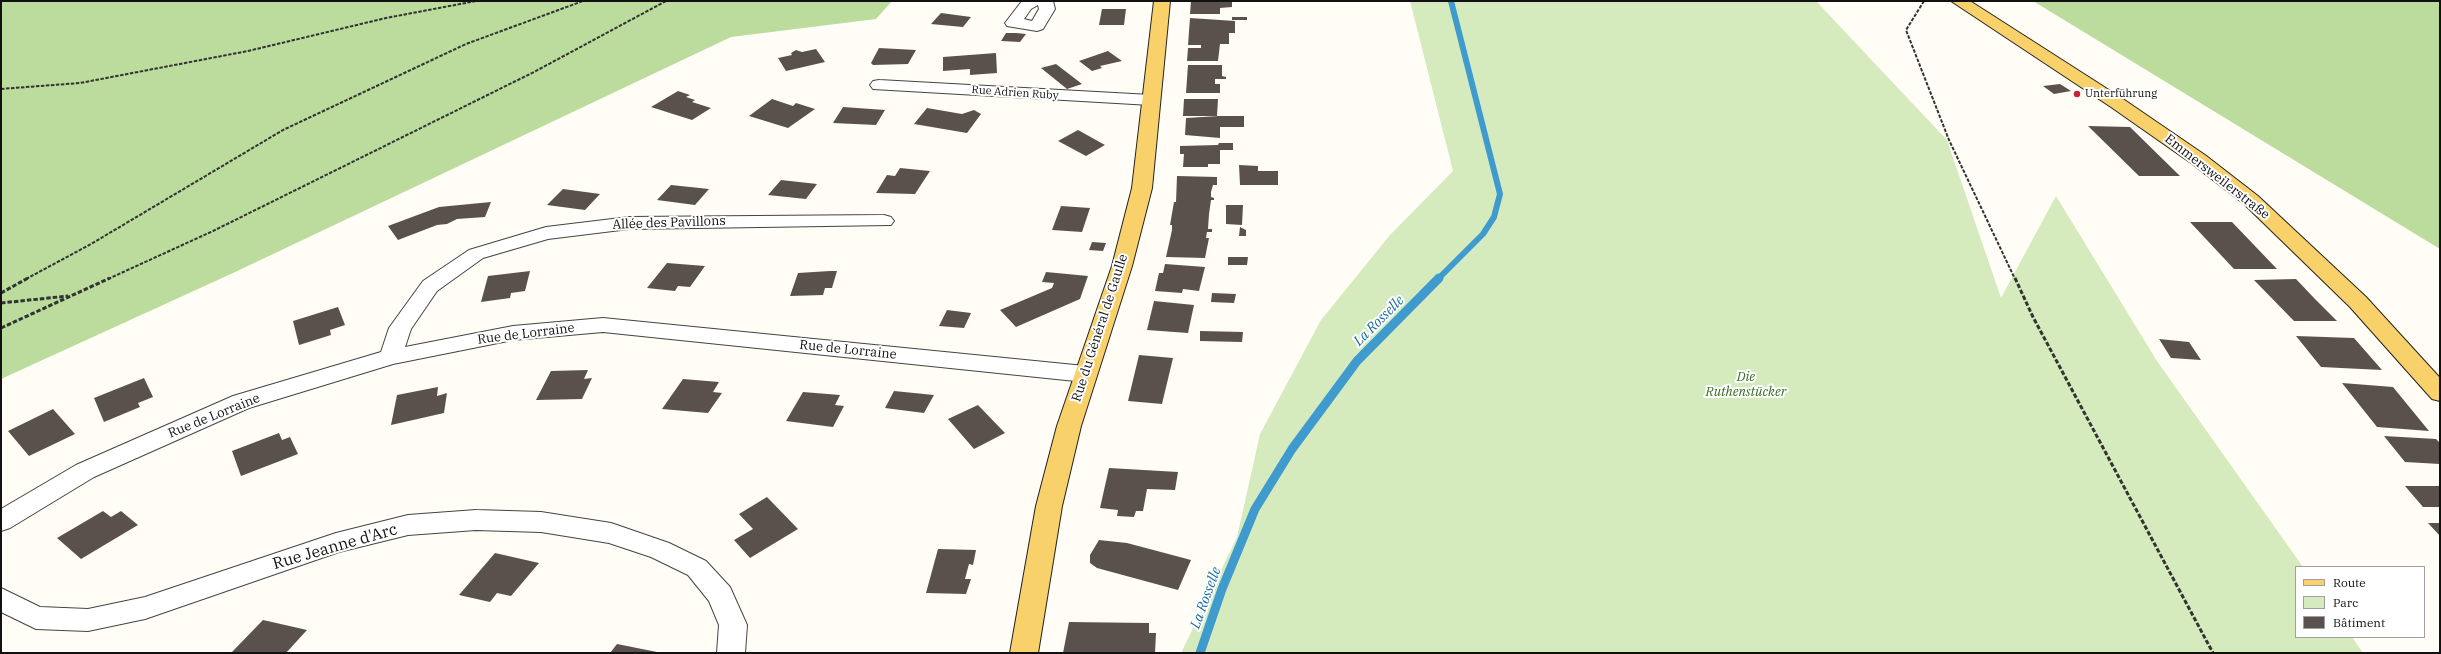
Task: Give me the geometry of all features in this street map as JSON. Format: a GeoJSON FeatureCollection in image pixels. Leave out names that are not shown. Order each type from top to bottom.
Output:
{"type":"FeatureCollection","features":[{"type":"Feature","properties":{"kind":"main road","name":"Rue du Général de Gaulle"},"geometry":{"type":"LineString","coordinates":[[1024,653],[1049,506],[1069,426],[1122,266],[1142,188],[1162,1]]}},
{"type":"Feature","properties":{"kind":"main road","name":"Emmersweilerstraße"},"geometry":{"type":"LineString","coordinates":[[1959,1],[2198,159],[2251,200],[2291,236],[2358,302],[2440,393]]}},
{"type":"Feature","properties":{"kind":"street"},"geometry":{"type":"LineString","coordinates":[[1034,1],[1025,6],[1013,23],[1037,26],[1047,9],[1045,1]]}},
{"type":"Feature","properties":{"kind":"street","name":"Rue Adrien Ruby"},"geometry":{"type":"LineString","coordinates":[[879,85],[1151,100]]}},
{"type":"Feature","properties":{"kind":"street","name":"Allée des Pavillons"},"geometry":{"type":"LineString","coordinates":[[391,357],[400,328],[430,286],[476,254],[546,233],[629,222],[884,220]]}},
{"type":"Feature","properties":{"kind":"street","name":"Rue de Lorraine"},"geometry":{"type":"LineString","coordinates":[[1,521],[84,471],[241,402],[391,357],[513,333],[603,325],[1085,374]]}},
{"type":"Feature","properties":{"kind":"street","name":"Rue Jeanne d'Arc"},"geometry":{"type":"LineString","coordinates":[[1,599],[36,618],[88,620],[145,608],[336,543],[408,526],[476,520],[541,522],[610,533],[660,550],[697,568],[720,595],[733,625],[731,653]]}},
{"type":"Feature","properties":{"kind":"path"},"geometry":{"type":"LineString","coordinates":[[1,89],[80,83],[248,51],[296,38],[386,18],[476,1]]}},
{"type":"Feature","properties":{"kind":"path"},"geometry":{"type":"LineString","coordinates":[[1,293],[91,244],[283,130],[466,44],[583,1]]}},
{"type":"Feature","properties":{"kind":"path"},"geometry":{"type":"LineString","coordinates":[[1,328],[220,228],[534,72],[666,1]]}},
{"type":"Feature","properties":{"kind":"path"},"geometry":{"type":"LineString","coordinates":[[1924,1],[1906,30],[1949,140],[2033,317],[2213,653]]}},
{"type":"Feature","properties":{"kind":"path"},"geometry":{"type":"LineString","coordinates":[[1,303],[70,296]]}},
{"type":"Feature","properties":{"kind":"green space"},"geometry":{"type":"Polygon","coordinates":[[[1,1],[892,1],[876,19],[731,37],[233,273],[1,379],[1,1]]]}},
{"type":"Feature","properties":{"kind":"green space","name":"Die Ruthenstücker"},"geometry":{"type":"Polygon","coordinates":[[[1410,1],[1816,1],[1947,140],[2001,298],[2056,196],[2157,361],[2302,566],[2295,566],[2295,638],[2353,638],[2363,653],[1181,653],[1237,537],[1260,434],[1321,320],[1390,235],[1453,171],[1410,1]]]}},
{"type":"Feature","properties":{"kind":"green space"},"geometry":{"type":"Polygon","coordinates":[[[2033,1],[2440,1],[2440,249],[2033,1]]]}},
{"type":"Feature","properties":{"kind":"building"},"geometry":{"type":"Polygon","coordinates":[[[1191,1],[1232,1],[1232,7],[1220,8],[1220,14],[1190,14],[1191,1]]]}},
{"type":"Feature","properties":{"kind":"building"},"geometry":{"type":"Polygon","coordinates":[[[1102,9],[1126,9],[1124,25],[1099,25],[1102,9]]]}},
{"type":"Feature","properties":{"kind":"building"},"geometry":{"type":"Polygon","coordinates":[[[941,13],[971,17],[963,27],[931,24],[941,13]]]}},
{"type":"Feature","properties":{"kind":"building"},"geometry":{"type":"Polygon","coordinates":[[[1232,17],[1247,17],[1247,20],[1232,20],[1232,17]]]}},
{"type":"Feature","properties":{"kind":"building"},"geometry":{"type":"Polygon","coordinates":[[[1190,18],[1235,21],[1235,33],[1229,33],[1229,44],[1220,44],[1218,61],[1187,61],[1188,48],[1201,48],[1201,45],[1188,45],[1190,18]]]}},
{"type":"Feature","properties":{"kind":"building"},"geometry":{"type":"Polygon","coordinates":[[[1006,33],[1026,34],[1020,42],[1001,41],[1006,33]]]}},
{"type":"Feature","properties":{"kind":"building"},"geometry":{"type":"Polygon","coordinates":[[[879,48],[916,50],[908,64],[873,65],[871,63],[879,48]]]}},
{"type":"Feature","properties":{"kind":"building"},"geometry":{"type":"Polygon","coordinates":[[[816,49],[825,62],[786,71],[778,58],[792,55],[791,53],[796,50],[802,52],[816,49]]]}},
{"type":"Feature","properties":{"kind":"building"},"geometry":{"type":"Polygon","coordinates":[[[1108,51],[1122,61],[1100,66],[1102,68],[1092,71],[1079,61],[1108,51]]]}},
{"type":"Feature","properties":{"kind":"building"},"geometry":{"type":"Polygon","coordinates":[[[996,53],[997,73],[970,75],[970,69],[943,71],[943,57],[996,53]]]}},
{"type":"Feature","properties":{"kind":"building"},"geometry":{"type":"Polygon","coordinates":[[[1056,64],[1082,84],[1067,89],[1041,68],[1056,64]]]}},
{"type":"Feature","properties":{"kind":"building"},"geometry":{"type":"Polygon","coordinates":[[[1188,65],[1222,65],[1222,76],[1226,77],[1226,79],[1215,79],[1215,84],[1220,84],[1220,93],[1186,93],[1188,65]]]}},
{"type":"Feature","properties":{"kind":"building"},"geometry":{"type":"Polygon","coordinates":[[[2060,84],[2071,91],[2054,94],[2043,86],[2060,84]]]}},
{"type":"Feature","properties":{"kind":"building"},"geometry":{"type":"Polygon","coordinates":[[[678,91],[690,95],[686,97],[695,100],[692,102],[711,108],[692,120],[651,107],[678,91]]]}},
{"type":"Feature","properties":{"kind":"building"},"geometry":{"type":"Polygon","coordinates":[[[772,99],[793,106],[796,103],[815,109],[788,128],[749,116],[772,99]]]}},
{"type":"Feature","properties":{"kind":"building"},"geometry":{"type":"Polygon","coordinates":[[[1184,99],[1218,99],[1217,116],[1183,116],[1184,99]]]}},
{"type":"Feature","properties":{"kind":"building"},"geometry":{"type":"Polygon","coordinates":[[[843,107],[885,110],[876,125],[833,123],[843,107]]]}},
{"type":"Feature","properties":{"kind":"building"},"geometry":{"type":"Polygon","coordinates":[[[927,108],[962,114],[974,110],[981,114],[967,133],[914,124],[927,108]]]}},
{"type":"Feature","properties":{"kind":"building"},"geometry":{"type":"Polygon","coordinates":[[[1244,116],[1244,127],[1220,127],[1220,138],[1185,135],[1186,118],[1244,116]]]}},
{"type":"Feature","properties":{"kind":"building"},"geometry":{"type":"Polygon","coordinates":[[[2088,126],[2130,127],[2180,176],[2139,176],[2088,126]]]}},
{"type":"Feature","properties":{"kind":"building"},"geometry":{"type":"Polygon","coordinates":[[[1078,130],[1105,145],[1086,156],[1058,141],[1078,130]]]}},
{"type":"Feature","properties":{"kind":"building"},"geometry":{"type":"Polygon","coordinates":[[[1219,143],[1233,143],[1233,150],[1220,150],[1220,164],[1208,164],[1208,167],[1183,167],[1184,154],[1180,154],[1180,146],[1218,145],[1219,143]]]}},
{"type":"Feature","properties":{"kind":"building"},"geometry":{"type":"Polygon","coordinates":[[[1239,165],[1258,166],[1258,171],[1278,171],[1278,185],[1240,185],[1239,165]]]}},
{"type":"Feature","properties":{"kind":"building"},"geometry":{"type":"Polygon","coordinates":[[[900,168],[930,171],[915,194],[876,193],[887,175],[895,176],[900,168]]]}},
{"type":"Feature","properties":{"kind":"building"},"geometry":{"type":"Polygon","coordinates":[[[1177,176],[1217,177],[1217,185],[1213,185],[1211,192],[1211,197],[1214,198],[1214,200],[1211,200],[1208,229],[1212,229],[1212,232],[1207,232],[1206,238],[1209,238],[1205,258],[1166,257],[1172,230],[1172,225],[1170,225],[1174,202],[1176,202],[1177,176]]]}},
{"type":"Feature","properties":{"kind":"building"},"geometry":{"type":"Polygon","coordinates":[[[781,180],[817,184],[806,199],[768,195],[781,180]]]}},
{"type":"Feature","properties":{"kind":"building"},"geometry":{"type":"Polygon","coordinates":[[[671,185],[709,189],[695,205],[657,200],[671,185]]]}},
{"type":"Feature","properties":{"kind":"building"},"geometry":{"type":"Polygon","coordinates":[[[563,189],[600,194],[585,210],[547,205],[563,189]]]}},
{"type":"Feature","properties":{"kind":"building"},"geometry":{"type":"Polygon","coordinates":[[[491,202],[485,217],[457,219],[447,224],[437,225],[398,240],[388,226],[439,207],[491,202]]]}},
{"type":"Feature","properties":{"kind":"building"},"geometry":{"type":"Polygon","coordinates":[[[1226,205],[1243,205],[1242,225],[1226,224],[1226,205]]]}},
{"type":"Feature","properties":{"kind":"building"},"geometry":{"type":"Polygon","coordinates":[[[1061,206],[1090,208],[1082,232],[1052,230],[1061,206]]]}},
{"type":"Feature","properties":{"kind":"building"},"geometry":{"type":"Polygon","coordinates":[[[2190,222],[2232,222],[2277,269],[2234,269],[2190,222]]]}},
{"type":"Feature","properties":{"kind":"building"},"geometry":{"type":"Polygon","coordinates":[[[1240,227],[1246,230],[1246,236],[1239,236],[1240,227]]]}},
{"type":"Feature","properties":{"kind":"building"},"geometry":{"type":"Polygon","coordinates":[[[1092,242],[1106,243],[1103,251],[1089,250],[1092,242]]]}},
{"type":"Feature","properties":{"kind":"building"},"geometry":{"type":"Polygon","coordinates":[[[1228,257],[1248,257],[1247,265],[1228,265],[1228,257]]]}},
{"type":"Feature","properties":{"kind":"building"},"geometry":{"type":"Polygon","coordinates":[[[667,263],[705,266],[690,287],[678,286],[675,291],[647,288],[667,263]]]}},
{"type":"Feature","properties":{"kind":"building"},"geometry":{"type":"Polygon","coordinates":[[[1165,264],[1205,267],[1199,291],[1183,289],[1182,293],[1155,291],[1159,273],[1163,273],[1165,264]]]}},
{"type":"Feature","properties":{"kind":"building"},"geometry":{"type":"Polygon","coordinates":[[[530,271],[525,291],[511,293],[510,298],[481,302],[488,276],[530,271]]]}},
{"type":"Feature","properties":{"kind":"building"},"geometry":{"type":"Polygon","coordinates":[[[837,271],[832,288],[825,288],[823,295],[790,296],[798,273],[837,271]]]}},
{"type":"Feature","properties":{"kind":"building"},"geometry":{"type":"Polygon","coordinates":[[[1046,272],[1088,276],[1080,299],[1016,327],[1000,310],[1052,288],[1054,283],[1042,282],[1046,272]]]}},
{"type":"Feature","properties":{"kind":"building"},"geometry":{"type":"Polygon","coordinates":[[[2296,279],[2337,321],[2294,321],[2254,280],[2296,279]]]}},
{"type":"Feature","properties":{"kind":"building"},"geometry":{"type":"Polygon","coordinates":[[[1212,293],[1236,294],[1234,303],[1211,302],[1212,293]]]}},
{"type":"Feature","properties":{"kind":"building"},"geometry":{"type":"Polygon","coordinates":[[[1154,301],[1194,305],[1188,333],[1147,330],[1154,301]]]}},
{"type":"Feature","properties":{"kind":"building"},"geometry":{"type":"Polygon","coordinates":[[[338,307],[345,325],[330,330],[331,335],[299,345],[293,321],[338,307]]]}},
{"type":"Feature","properties":{"kind":"building"},"geometry":{"type":"Polygon","coordinates":[[[947,310],[971,313],[964,328],[939,326],[947,310]]]}},
{"type":"Feature","properties":{"kind":"building"},"geometry":{"type":"Polygon","coordinates":[[[1200,331],[1243,332],[1242,342],[1200,341],[1200,331]]]}},
{"type":"Feature","properties":{"kind":"building"},"geometry":{"type":"Polygon","coordinates":[[[2296,336],[2354,338],[2382,370],[2321,367],[2296,336]]]}},
{"type":"Feature","properties":{"kind":"building"},"geometry":{"type":"Polygon","coordinates":[[[2159,339],[2189,342],[2201,360],[2171,358],[2159,339]]]}},
{"type":"Feature","properties":{"kind":"building"},"geometry":{"type":"Polygon","coordinates":[[[1139,355],[1173,358],[1162,404],[1128,401],[1139,355]]]}},
{"type":"Feature","properties":{"kind":"building"},"geometry":{"type":"Polygon","coordinates":[[[588,370],[584,379],[592,378],[582,399],[536,400],[551,371],[588,370]]]}},
{"type":"Feature","properties":{"kind":"building"},"geometry":{"type":"Polygon","coordinates":[[[144,378],[153,397],[138,403],[140,407],[104,422],[94,398],[144,378]]]}},
{"type":"Feature","properties":{"kind":"building"},"geometry":{"type":"Polygon","coordinates":[[[683,379],[719,382],[713,392],[722,393],[708,413],[662,409],[683,379]]]}},
{"type":"Feature","properties":{"kind":"building"},"geometry":{"type":"Polygon","coordinates":[[[2342,383],[2393,387],[2429,431],[2377,427],[2342,383]]]}},
{"type":"Feature","properties":{"kind":"building"},"geometry":{"type":"Polygon","coordinates":[[[438,387],[437,396],[447,393],[444,413],[391,425],[397,395],[438,387]]]}},
{"type":"Feature","properties":{"kind":"building"},"geometry":{"type":"Polygon","coordinates":[[[894,391],[934,395],[924,413],[885,408],[894,391]]]}},
{"type":"Feature","properties":{"kind":"building"},"geometry":{"type":"Polygon","coordinates":[[[803,392],[840,395],[835,405],[844,406],[833,427],[786,421],[803,392]]]}},
{"type":"Feature","properties":{"kind":"building"},"geometry":{"type":"Polygon","coordinates":[[[978,405],[1005,433],[974,449],[948,419],[978,405]]]}},
{"type":"Feature","properties":{"kind":"building"},"geometry":{"type":"Polygon","coordinates":[[[53,409],[75,434],[29,456],[8,431],[53,409]]]}},
{"type":"Feature","properties":{"kind":"building"},"geometry":{"type":"Polygon","coordinates":[[[279,433],[282,440],[290,437],[298,454],[241,476],[232,451],[279,433]]]}},
{"type":"Feature","properties":{"kind":"building"},"geometry":{"type":"Polygon","coordinates":[[[2384,436],[2436,439],[2440,443],[2440,464],[2405,462],[2384,436]]]}},
{"type":"Feature","properties":{"kind":"building"},"geometry":{"type":"Polygon","coordinates":[[[1109,468],[1178,472],[1175,490],[1147,489],[1143,511],[1136,511],[1134,517],[1117,516],[1118,510],[1100,508],[1109,468]]]}},
{"type":"Feature","properties":{"kind":"building"},"geometry":{"type":"Polygon","coordinates":[[[2405,486],[2440,486],[2440,507],[2423,507],[2405,486]]]}},
{"type":"Feature","properties":{"kind":"building"},"geometry":{"type":"Polygon","coordinates":[[[767,497],[798,529],[750,558],[734,540],[753,529],[739,514],[767,497]]]}},
{"type":"Feature","properties":{"kind":"building"},"geometry":{"type":"Polygon","coordinates":[[[103,511],[111,517],[121,511],[138,525],[81,559],[57,538],[103,511]]]}},
{"type":"Feature","properties":{"kind":"building"},"geometry":{"type":"Polygon","coordinates":[[[2428,523],[2440,523],[2440,536],[2428,523]]]}},
{"type":"Feature","properties":{"kind":"building"},"geometry":{"type":"Polygon","coordinates":[[[1099,540],[1127,543],[1191,560],[1178,590],[1097,568],[1090,563],[1090,555],[1099,540]]]}},
{"type":"Feature","properties":{"kind":"building"},"geometry":{"type":"Polygon","coordinates":[[[938,549],[976,550],[973,565],[969,564],[965,579],[971,579],[966,594],[926,593],[938,549]]]}},
{"type":"Feature","properties":{"kind":"building"},"geometry":{"type":"Polygon","coordinates":[[[495,553],[539,563],[511,596],[497,593],[490,602],[459,595],[495,553]]]}},
{"type":"Feature","properties":{"kind":"building"},"geometry":{"type":"Polygon","coordinates":[[[263,620],[307,630],[286,653],[231,653],[263,620]]]}},
{"type":"Feature","properties":{"kind":"building"},"geometry":{"type":"Polygon","coordinates":[[[1069,622],[1149,623],[1149,633],[1156,633],[1155,653],[1063,653],[1069,622]]]}},
{"type":"Feature","properties":{"kind":"building"},"geometry":{"type":"Polygon","coordinates":[[[617,644],[657,652],[657,653],[610,653],[617,644]]]}},
{"type":"Feature","properties":{"kind":"waterway","name":"La Rosselle"},"geometry":{"type":"LineString","coordinates":[[1439,278],[1483,234],[1494,217],[1500,194],[1451,1]]}},
{"type":"Feature","properties":{"kind":"waterway","name":"La Rosselle"},"geometry":{"type":"LineString","coordinates":[[1200,653],[1222,589],[1255,509],[1292,449],[1357,361],[1439,278]]}},
{"type":"Feature","properties":{"kind":"place","name":"Unterführung"},"geometry":{"type":"Point","coordinates":[2077,94]}}]}
